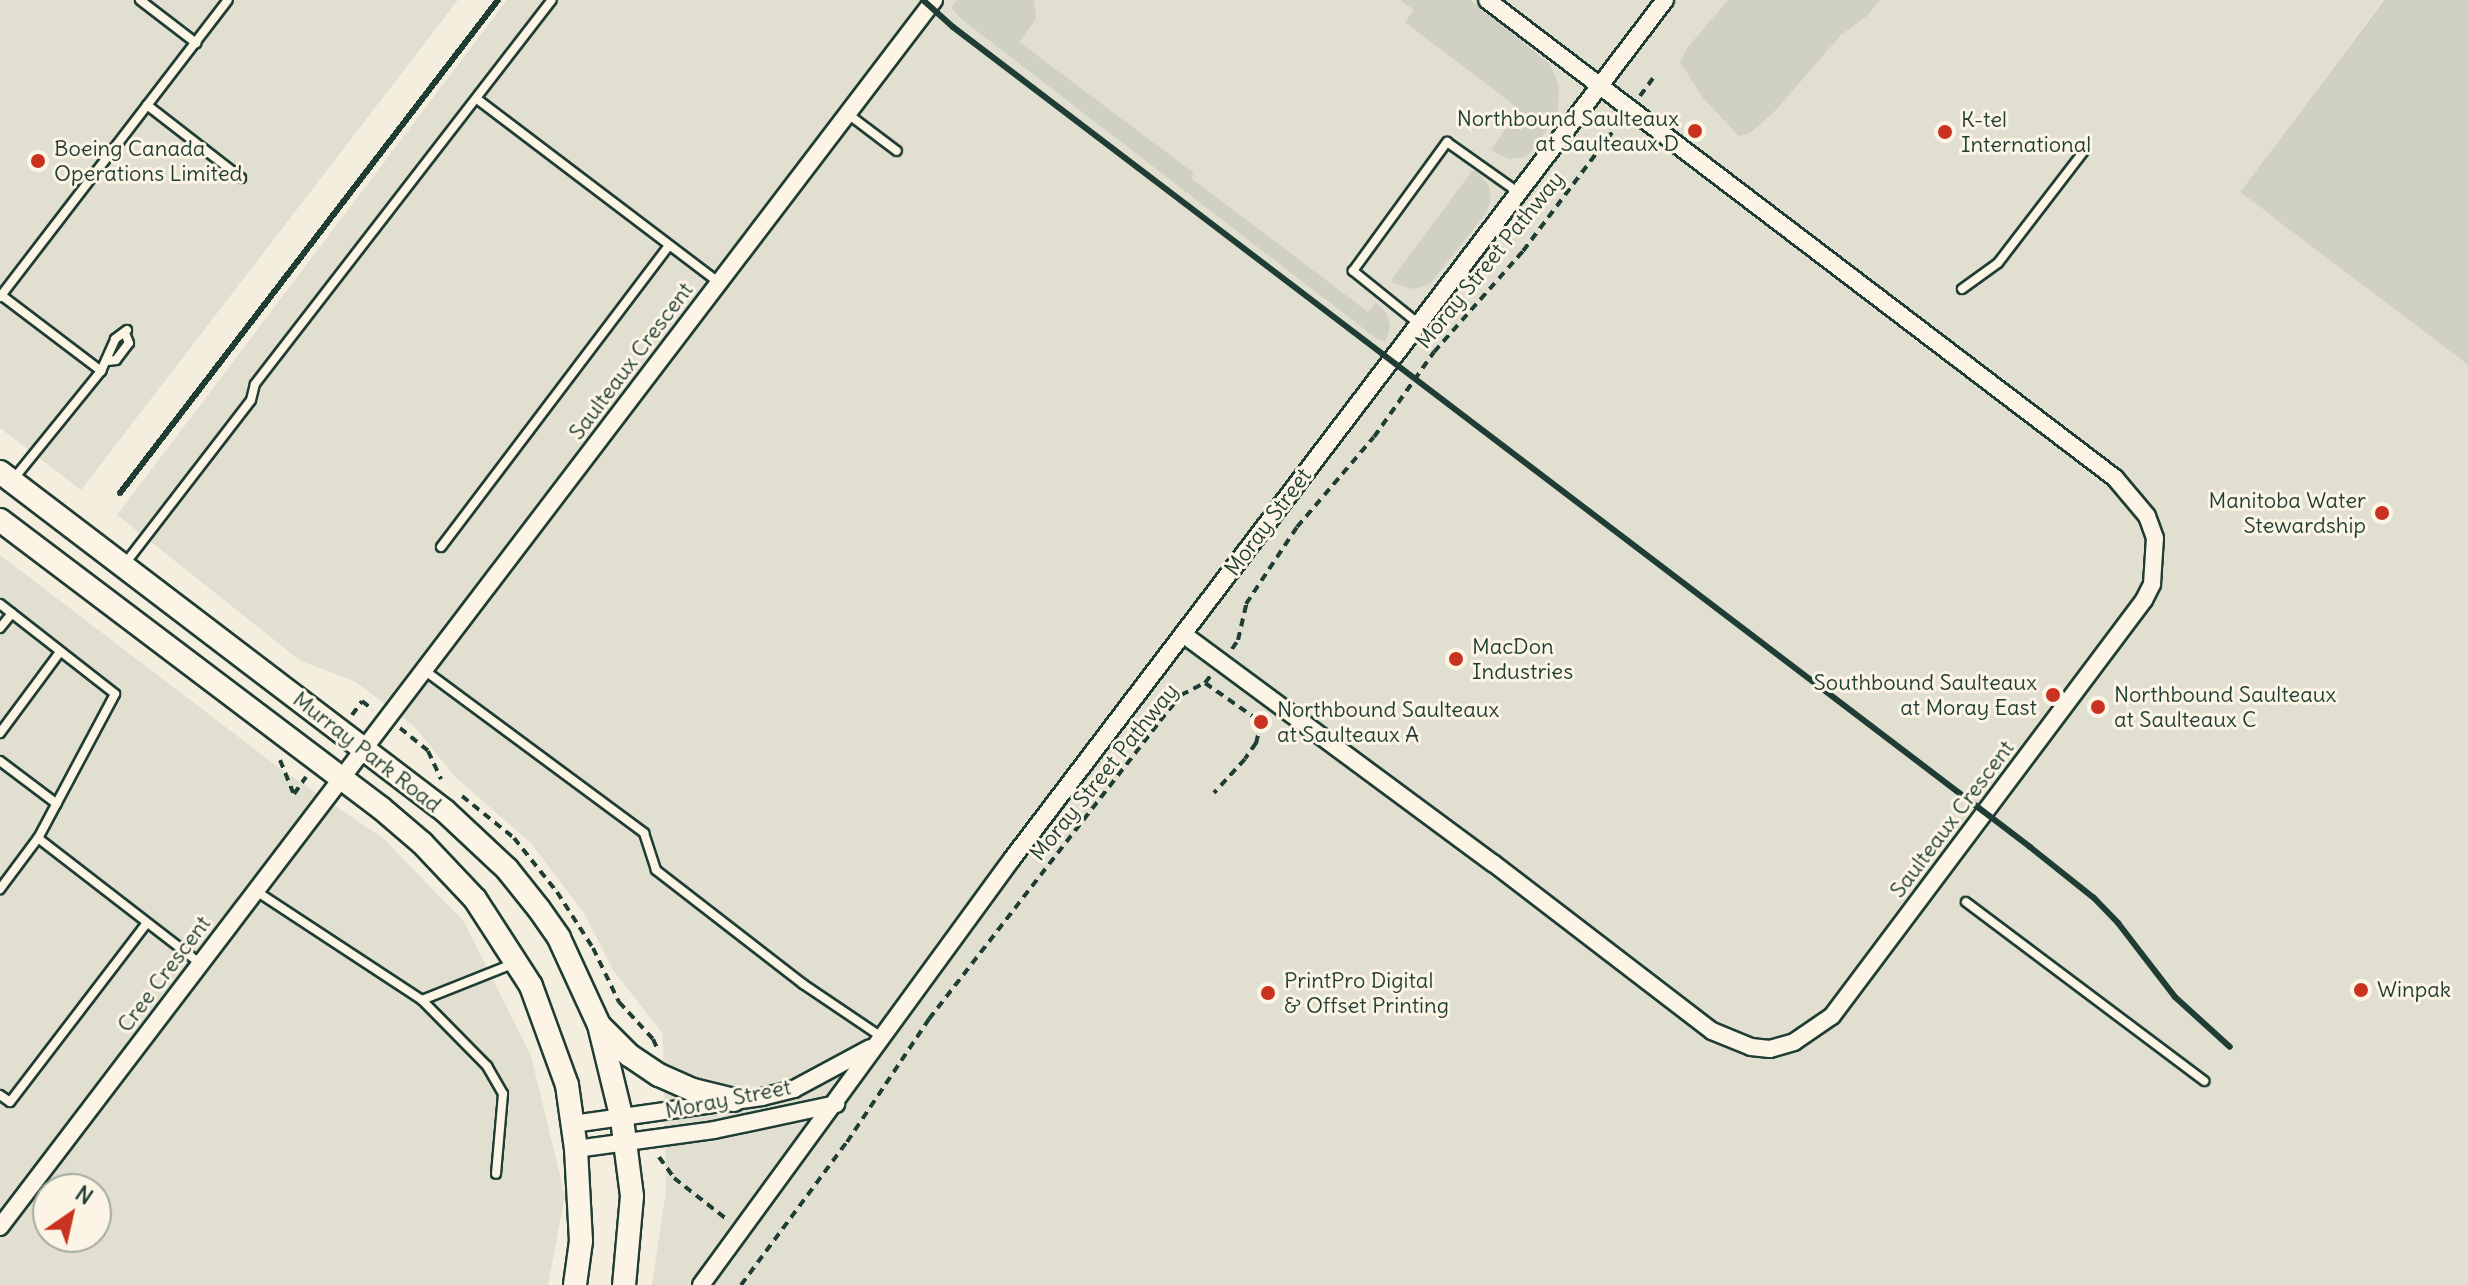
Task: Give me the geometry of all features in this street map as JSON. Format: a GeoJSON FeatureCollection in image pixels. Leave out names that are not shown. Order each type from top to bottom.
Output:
{"type":"FeatureCollection","features":[{"type":"Feature","properties":{"kind":"street","name":"Saulteaux Crescent"},"geometry":{"type":"LineString","coordinates":[[363,749],[934,0]]}},
{"type":"Feature","properties":{"kind":"street","name":"Saulteaux Crescent"},"geometry":{"type":"LineString","coordinates":[[1183,634],[1712,1031],[1751,1047],[1770,1049],[1794,1042],[1832,1016],[2144,600],[2156,563],[2155,538],[2147,516],[2115,478],[1487,0]]}},
{"type":"Feature","properties":{"kind":"street","name":"Moray Street"},"geometry":{"type":"LineString","coordinates":[[701,1285],[836,1104],[876,1041],[1665,0]]}},
{"type":"Feature","properties":{"kind":"street","name":"Murray Park Road"},"geometry":{"type":"LineString","coordinates":[[4,479],[124,565],[445,811],[507,869],[559,938],[599,1025],[622,1119]]}},
{"type":"Feature","properties":{"kind":"street","name":"Murray Park Road"},"geometry":{"type":"LineString","coordinates":[[0,520],[341,779],[422,843],[456,878],[517,962],[553,1040],[567,1085],[573,1124]]}},
{"type":"Feature","properties":{"kind":"street","name":"Cree Crescent"},"geometry":{"type":"LineString","coordinates":[[0,1227],[363,749]]}},
{"type":"Feature","properties":{"kind":"street"},"geometry":{"type":"LineString","coordinates":[[599,1025],[629,1055],[659,1075],[734,1100]]}},
{"type":"Feature","properties":{"kind":"street","name":"Moray Street"},"geometry":{"type":"LineString","coordinates":[[573,1124],[622,1119],[794,1089],[829,1073],[876,1041]]}},
{"type":"Feature","properties":{"kind":"street","name":"Moray Street"},"geometry":{"type":"LineString","coordinates":[[576,1149],[714,1130],[836,1104]]}},
{"type":"Feature","properties":{"kind":"street"},"geometry":{"type":"LineString","coordinates":[[622,1119],[632,1196],[624,1285]]}},
{"type":"Feature","properties":{"kind":"street"},"geometry":{"type":"LineString","coordinates":[[573,1124],[581,1241],[575,1285]]}},
{"type":"Feature","properties":{"kind":"lane"},"geometry":{"type":"LineString","coordinates":[[140,0],[196,43]]}},
{"type":"Feature","properties":{"kind":"lane"},"geometry":{"type":"LineString","coordinates":[[101,371],[1,296],[228,0]]}},
{"type":"Feature","properties":{"kind":"lane"},"geometry":{"type":"LineString","coordinates":[[124,565],[251,400],[255,384],[552,0]]}},
{"type":"Feature","properties":{"kind":"lane"},"geometry":{"type":"LineString","coordinates":[[477,99],[719,283]]}},
{"type":"Feature","properties":{"kind":"lane"},"geometry":{"type":"LineString","coordinates":[[147,105],[241,178]]}},
{"type":"Feature","properties":{"kind":"lane"},"geometry":{"type":"LineString","coordinates":[[848,114],[897,151]]}},
{"type":"Feature","properties":{"kind":"lane"},"geometry":{"type":"LineString","coordinates":[[1419,324],[1353,271],[1447,142],[1519,193]]}},
{"type":"Feature","properties":{"kind":"lane"},"geometry":{"type":"LineString","coordinates":[[1962,289],[1998,263],[2084,151]]}},
{"type":"Feature","properties":{"kind":"lane"},"geometry":{"type":"LineString","coordinates":[[441,547],[669,245]]}},
{"type":"Feature","properties":{"kind":"lane"},"geometry":{"type":"LineString","coordinates":[[4,479],[101,371],[117,336],[126,332]]}},
{"type":"Feature","properties":{"kind":"lane"},"geometry":{"type":"LineString","coordinates":[[0,604],[115,694],[38,838],[0,889]]}},
{"type":"Feature","properties":{"kind":"lane"},"geometry":{"type":"LineString","coordinates":[[0,628],[12,613]]}},
{"type":"Feature","properties":{"kind":"lane"},"geometry":{"type":"LineString","coordinates":[[0,733],[60,652]]}},
{"type":"Feature","properties":{"kind":"lane"},"geometry":{"type":"LineString","coordinates":[[424,669],[644,833],[656,870],[876,1041]]}},
{"type":"Feature","properties":{"kind":"lane"},"geometry":{"type":"LineString","coordinates":[[0,761],[57,804]]}},
{"type":"Feature","properties":{"kind":"lane"},"geometry":{"type":"LineString","coordinates":[[38,838],[200,963]]}},
{"type":"Feature","properties":{"kind":"lane"},"geometry":{"type":"LineString","coordinates":[[255,891],[422,1000],[487,1066],[503,1094],[496,1174]]}},
{"type":"Feature","properties":{"kind":"lane"},"geometry":{"type":"LineString","coordinates":[[1966,902],[2204,1081]]}},
{"type":"Feature","properties":{"kind":"lane"},"geometry":{"type":"LineString","coordinates":[[0,1095],[10,1102],[147,923]]}},
{"type":"Feature","properties":{"kind":"lane"},"geometry":{"type":"LineString","coordinates":[[422,1000],[517,962]]}},
{"type":"Feature","properties":{"kind":"path","name":"Moray Street Pathway"},"geometry":{"type":"LineString","coordinates":[[741,1285],[847,1142],[929,1019],[1174,703],[1192,687],[1205,683],[1222,662],[1238,640],[1246,604],[1297,527],[1374,437],[1434,352],[1523,251],[1610,136]]}},
{"type":"Feature","properties":{"kind":"path"},"geometry":{"type":"LineString","coordinates":[[1205,683],[1261,722],[1256,743],[1214,793]]}},
{"type":"Feature","properties":{"kind":"shaded area"},"geometry":{"type":"Polygon","coordinates":[[[0,0],[458,0],[81,490],[0,428],[0,0]]]}},
{"type":"Feature","properties":{"kind":"shaded area"},"geometry":{"type":"Polygon","coordinates":[[[507,0],[2383,0],[2240,192],[2468,365],[2468,1285],[652,1285],[666,1191],[663,1034],[613,970],[584,913],[530,842],[456,778],[415,727],[356,682],[301,661],[117,515],[507,0]]]}},
{"type":"Feature","properties":{"kind":"shaded area"},"geometry":{"type":"Polygon","coordinates":[[[957,0],[1034,0],[1036,19],[1019,42],[1194,173],[1191,178],[1368,312],[1376,302],[1387,314],[1390,327],[1386,341],[1377,339],[964,21],[951,8],[957,0]]]}},
{"type":"Feature","properties":{"kind":"shaded area"},"geometry":{"type":"Polygon","coordinates":[[[1400,0],[1470,0],[1550,64],[1559,86],[1558,113],[1526,157],[1508,159],[1491,150],[1519,109],[1405,22],[1414,10],[1400,0]]]}},
{"type":"Feature","properties":{"kind":"shaded area"},"geometry":{"type":"Polygon","coordinates":[[[1728,0],[1880,0],[1867,16],[1841,35],[1775,111],[1750,133],[1739,136],[1703,98],[1680,62],[1687,48],[1728,0]]]}},
{"type":"Feature","properties":{"kind":"shaded area"},"geometry":{"type":"Polygon","coordinates":[[[2384,0],[2468,0],[2468,365],[2240,192],[2384,0]]]}},
{"type":"Feature","properties":{"kind":"shaded area"},"geometry":{"type":"Polygon","coordinates":[[[1472,171],[1477,171],[1489,186],[1491,198],[1487,212],[1430,284],[1413,289],[1393,283],[1392,279],[1472,171]]]}},
{"type":"Feature","properties":{"kind":"shaded area"},"geometry":{"type":"Polygon","coordinates":[[[0,555],[278,767],[384,839],[464,922],[531,1056],[565,1196],[548,1285],[0,1285],[0,555]]]}},
{"type":"Feature","properties":{"kind":"railway"},"geometry":{"type":"LineString","coordinates":[[120,493],[498,0]]}},
{"type":"Feature","properties":{"kind":"railway"},"geometry":{"type":"LineString","coordinates":[[923,0],[953,27],[2094,898],[2118,923],[2175,997],[2230,1047]]}},
{"type":"Feature","properties":{"kind":"place","name":"Northbound Saulteaux at Saulteaux D"},"geometry":{"type":"Point","coordinates":[1695,131]}},
{"type":"Feature","properties":{"kind":"place","name":"K-tel International"},"geometry":{"type":"Point","coordinates":[1945,132]}},
{"type":"Feature","properties":{"kind":"place","name":"Boeing Canada Operations Limited"},"geometry":{"type":"Point","coordinates":[38,161]}},
{"type":"Feature","properties":{"kind":"place","name":"Manitoba Water Stewardship"},"geometry":{"type":"Point","coordinates":[2382,513]}},
{"type":"Feature","properties":{"kind":"place","name":"MacDon Industries"},"geometry":{"type":"Point","coordinates":[1456,659]}},
{"type":"Feature","properties":{"kind":"place","name":"Southbound Saulteaux at Moray East"},"geometry":{"type":"Point","coordinates":[2053,695]}},
{"type":"Feature","properties":{"kind":"place","name":"Northbound Saulteaux at Saulteaux C"},"geometry":{"type":"Point","coordinates":[2098,707]}},
{"type":"Feature","properties":{"kind":"place","name":"Northbound Saulteaux at Saulteaux A"},"geometry":{"type":"Point","coordinates":[1261,722]}},
{"type":"Feature","properties":{"kind":"place","name":"Winpak"},"geometry":{"type":"Point","coordinates":[2361,990]}},
{"type":"Feature","properties":{"kind":"place","name":"PrintPro Digital & Offset Printing"},"geometry":{"type":"Point","coordinates":[1268,993]}}]}
